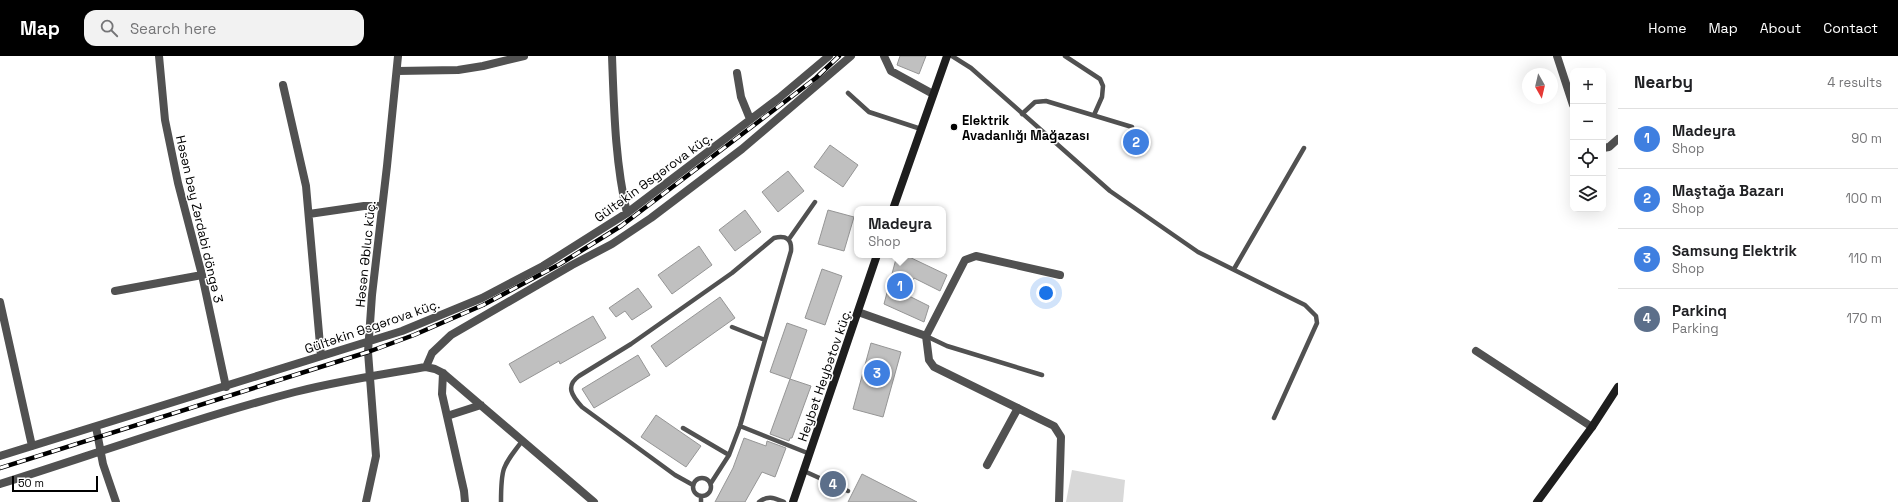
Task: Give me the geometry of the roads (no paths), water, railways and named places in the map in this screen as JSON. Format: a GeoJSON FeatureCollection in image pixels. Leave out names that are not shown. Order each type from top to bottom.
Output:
{"type":"FeatureCollection","features":[{"type":"Feature","properties":{"kind":"main road"},"geometry":{"type":"LineString","coordinates":[[894,206],[947,56]]}},
{"type":"Feature","properties":{"kind":"main road","name":"Heybət Heybətov küç."},"geometry":{"type":"LineString","coordinates":[[793,502],[877,258]]}},
{"type":"Feature","properties":{"kind":"main road"},"geometry":{"type":"LineString","coordinates":[[1536,502],[1592,427],[1618,387]]}},
{"type":"Feature","properties":{"kind":"street","name":"Həsən bəy Zərdabi döngə 3"},"geometry":{"type":"LineString","coordinates":[[159,56],[165,120],[178,183],[202,275],[226,387]]}},
{"type":"Feature","properties":{"kind":"street","name":"Həsən Əbluc küç."},"geometry":{"type":"LineString","coordinates":[[366,502],[376,456],[369,377],[368,341],[398,56]]}},
{"type":"Feature","properties":{"kind":"street"},"geometry":{"type":"LineString","coordinates":[[396,71],[458,70],[483,66],[523,56]]}},
{"type":"Feature","properties":{"kind":"street"},"geometry":{"type":"LineString","coordinates":[[612,56],[621,188],[627,214]]}},
{"type":"Feature","properties":{"kind":"street"},"geometry":{"type":"LineString","coordinates":[[426,367],[432,353],[451,335],[559,272],[612,244],[651,218],[742,149],[851,56]]}},
{"type":"Feature","properties":{"kind":"street"},"geometry":{"type":"LineString","coordinates":[[884,56],[891,71],[933,94]]}},
{"type":"Feature","properties":{"kind":"street"},"geometry":{"type":"LineString","coordinates":[[1557,56],[1573,104]]}},
{"type":"Feature","properties":{"kind":"street","name":"Gültəkin Əsgərova küç."},"geometry":{"type":"LineString","coordinates":[[0,456],[226,387],[402,331],[482,298],[543,266],[627,214],[750,119],[780,98],[825,58]]}},
{"type":"Feature","properties":{"kind":"street"},"geometry":{"type":"LineString","coordinates":[[737,72],[741,97],[750,119]]}},
{"type":"Feature","properties":{"kind":"street"},"geometry":{"type":"LineString","coordinates":[[283,84],[300,158],[309,214],[321,356]]}},
{"type":"Feature","properties":{"kind":"street"},"geometry":{"type":"LineString","coordinates":[[1606,148],[1609,147],[1618,139]]}},
{"type":"Feature","properties":{"kind":"street"},"geometry":{"type":"LineString","coordinates":[[309,214],[364,206],[382,206]]}},
{"type":"Feature","properties":{"kind":"street"},"geometry":{"type":"LineString","coordinates":[[1059,502],[1062,437],[1054,426],[934,367],[929,360],[926,336],[966,260],[976,256],[1060,275]]}},
{"type":"Feature","properties":{"kind":"street"},"geometry":{"type":"LineString","coordinates":[[115,291],[202,275]]}},
{"type":"Feature","properties":{"kind":"street"},"geometry":{"type":"LineString","coordinates":[[0,302],[32,446]]}},
{"type":"Feature","properties":{"kind":"street"},"geometry":{"type":"LineString","coordinates":[[858,312],[926,336]]}},
{"type":"Feature","properties":{"kind":"street"},"geometry":{"type":"LineString","coordinates":[[1476,351],[1592,427]]}},
{"type":"Feature","properties":{"kind":"street"},"geometry":{"type":"LineString","coordinates":[[0,484],[167,430],[277,397],[369,377],[426,367],[443,373],[594,502]]}},
{"type":"Feature","properties":{"kind":"street"},"geometry":{"type":"LineString","coordinates":[[443,373],[442,394],[464,491],[464,502]]}},
{"type":"Feature","properties":{"kind":"street"},"geometry":{"type":"LineString","coordinates":[[447,416],[481,404]]}},
{"type":"Feature","properties":{"kind":"street"},"geometry":{"type":"LineString","coordinates":[[987,465],[1018,408]]}},
{"type":"Feature","properties":{"kind":"street"},"geometry":{"type":"LineString","coordinates":[[96,427],[100,452],[116,502]]}},
{"type":"Feature","properties":{"kind":"lane"},"geometry":{"type":"LineString","coordinates":[[952,56],[970,68],[1110,191],[1198,252],[1305,305],[1316,316],[1317,324],[1274,418]]}},
{"type":"Feature","properties":{"kind":"lane"},"geometry":{"type":"LineString","coordinates":[[1065,56],[1100,79],[1103,86],[1102,97],[1094,115]]}},
{"type":"Feature","properties":{"kind":"lane"},"geometry":{"type":"LineString","coordinates":[[848,93],[869,112],[921,129]]}},
{"type":"Feature","properties":{"kind":"lane"},"geometry":{"type":"LineString","coordinates":[[1022,114],[1035,102],[1046,101],[1132,127]]}},
{"type":"Feature","properties":{"kind":"lane"},"geometry":{"type":"LineString","coordinates":[[1234,269],[1304,148]]}},
{"type":"Feature","properties":{"kind":"lane"},"geometry":{"type":"LineString","coordinates":[[789,239],[816,202]]}},
{"type":"Feature","properties":{"kind":"lane"},"geometry":{"type":"LineString","coordinates":[[779,236],[789,239],[792,244],[791,251],[740,426],[729,454],[711,483],[708,494],[701,496],[695,492],[693,485],[675,475],[582,407],[573,394],[571,386],[573,381],[579,376],[631,344],[732,273],[774,238],[779,236]]}},
{"type":"Feature","properties":{"kind":"lane"},"geometry":{"type":"LineString","coordinates":[[732,326],[765,340]]}},
{"type":"Feature","properties":{"kind":"lane"},"geometry":{"type":"LineString","coordinates":[[926,336],[947,346],[1042,375]]}},
{"type":"Feature","properties":{"kind":"lane"},"geometry":{"type":"LineString","coordinates":[[740,426],[810,454]]}},
{"type":"Feature","properties":{"kind":"lane"},"geometry":{"type":"LineString","coordinates":[[683,428],[729,454]]}},
{"type":"Feature","properties":{"kind":"lane"},"geometry":{"type":"LineString","coordinates":[[501,502],[502,470],[505,463],[523,440]]}},
{"type":"Feature","properties":{"kind":"lane"},"geometry":{"type":"LineString","coordinates":[[804,471],[848,491]]}},
{"type":"Feature","properties":{"kind":"lane"},"geometry":{"type":"LineString","coordinates":[[693,485],[698,479],[701,478],[705,478],[711,483]]}},
{"type":"Feature","properties":{"kind":"lane"},"geometry":{"type":"LineString","coordinates":[[701,496],[701,502]]}},
{"type":"Feature","properties":{"kind":"lane"},"geometry":{"type":"LineString","coordinates":[[759,502],[764,498],[773,497],[784,502]]}},
{"type":"Feature","properties":{"kind":"railway"},"geometry":{"type":"LineString","coordinates":[[0,468],[368,352],[414,335],[483,305],[560,264],[621,226],[816,78],[839,56]]}},
{"type":"Feature","properties":{"kind":"place","name":"Elektrik Avadanlığı Mağazası"},"geometry":{"type":"Point","coordinates":[954,127]}},
{"type":"Feature","properties":{"kind":"place","name":"Maştağa Bazarı"},"geometry":{"type":"Point","coordinates":[1136,142]}},
{"type":"Feature","properties":{"kind":"place","name":"Madeyra"},"geometry":{"type":"Point","coordinates":[900,286]}},
{"type":"Feature","properties":{"kind":"place","name":"Samsung Elektrik"},"geometry":{"type":"Point","coordinates":[877,373]}},
{"type":"Feature","properties":{"kind":"place","name":"Parkinq"},"geometry":{"type":"Point","coordinates":[833,484]}}]}
